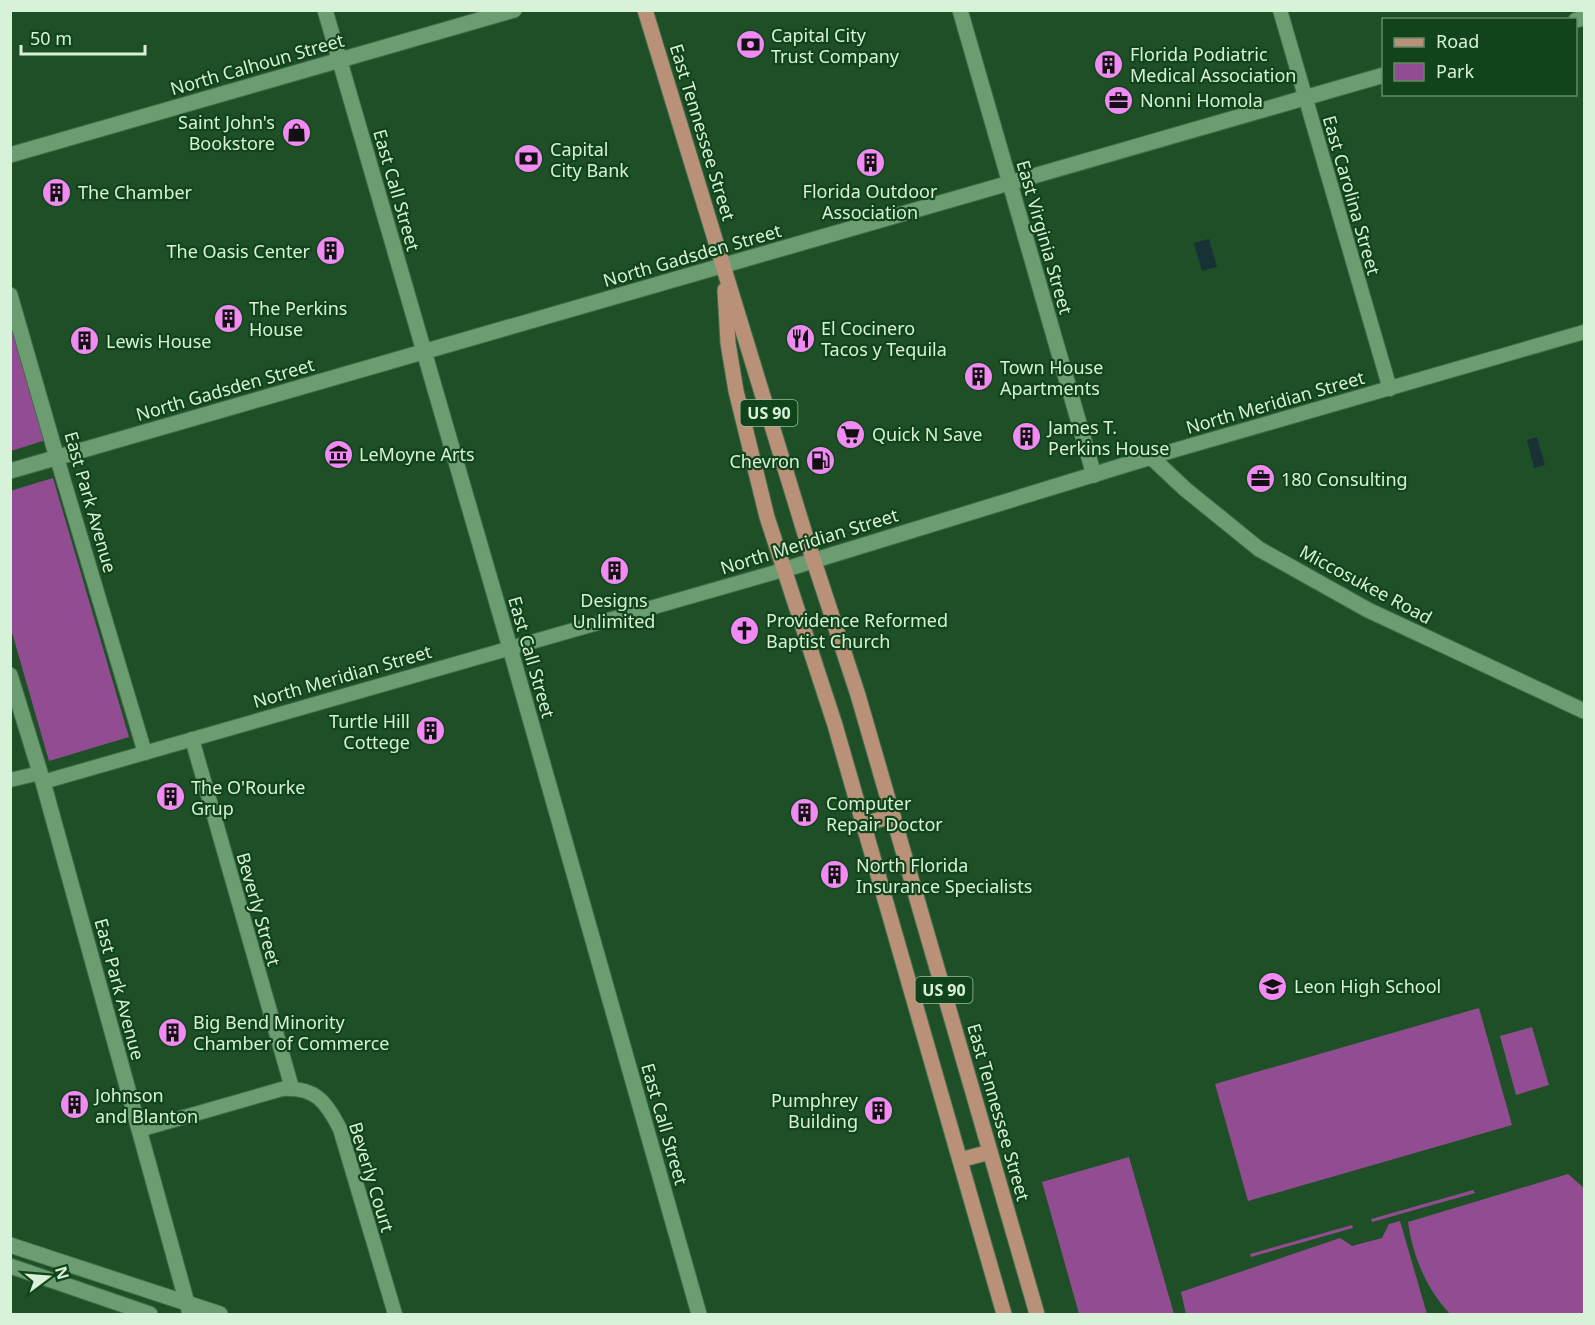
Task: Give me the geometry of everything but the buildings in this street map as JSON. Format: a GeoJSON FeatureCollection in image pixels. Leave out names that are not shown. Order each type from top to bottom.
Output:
{"type":"FeatureCollection","features":[{"type":"Feature","properties":{"kind":"main road","name":"East Tennessee Street"},"geometry":{"type":"LineString","coordinates":[[645,10],[814,561],[850,666],[1037,1314]]}},
{"type":"Feature","properties":{"kind":"main road","name":"East Tennessee Street"},"geometry":{"type":"LineString","coordinates":[[724,266],[728,343],[736,391],[757,482],[783,570],[822,683],[1004,1314]]}},
{"type":"Feature","properties":{"kind":"main road"},"geometry":{"type":"LineString","coordinates":[[863,824],[893,816]]}},
{"type":"Feature","properties":{"kind":"main road"},"geometry":{"type":"LineString","coordinates":[[960,1160],[990,1152]]}},
{"type":"Feature","properties":{"kind":"street","name":"East Call Street"},"geometry":{"type":"LineString","coordinates":[[325,10],[510,648],[699,1314]]}},
{"type":"Feature","properties":{"kind":"street","name":"North Calhoun Street"},"geometry":{"type":"LineString","coordinates":[[10,155],[514,10]]}},
{"type":"Feature","properties":{"kind":"street","name":"East Virginia Street"},"geometry":{"type":"LineString","coordinates":[[960,10],[1094,475]]}},
{"type":"Feature","properties":{"kind":"street","name":"East Carolina Street"},"geometry":{"type":"LineString","coordinates":[[1280,10],[1390,389]]}},
{"type":"Feature","properties":{"kind":"street","name":"North Gadsden Street"},"geometry":{"type":"LineString","coordinates":[[10,471],[1382,75]]}},
{"type":"Feature","properties":{"kind":"street","name":"East Park Avenue"},"geometry":{"type":"LineString","coordinates":[[10,295],[145,753]]}},
{"type":"Feature","properties":{"kind":"street","name":"North Meridian Street"},"geometry":{"type":"LineString","coordinates":[[10,780],[41,778],[192,740],[814,561],[1151,458],[1584,332]]}},
{"type":"Feature","properties":{"kind":"street","name":"Miccosukee Road"},"geometry":{"type":"LineString","coordinates":[[1151,458],[1259,549],[1368,610],[1584,711]]}},
{"type":"Feature","properties":{"kind":"street","name":"East Park Avenue"},"geometry":{"type":"LineString","coordinates":[[10,675],[41,778],[189,1308]]}},
{"type":"Feature","properties":{"kind":"street","name":"Beverly Street"},"geometry":{"type":"LineString","coordinates":[[192,740],[291,1088]]}},
{"type":"Feature","properties":{"kind":"street"},"geometry":{"type":"LineString","coordinates":[[139,1130],[291,1088]]}},
{"type":"Feature","properties":{"kind":"street","name":"Beverly Court"},"geometry":{"type":"LineString","coordinates":[[291,1088],[309,1092],[324,1102],[340,1129],[395,1314]]}},
{"type":"Feature","properties":{"kind":"street"},"geometry":{"type":"LineString","coordinates":[[10,1245],[189,1308],[220,1314]]}},
{"type":"Feature","properties":{"kind":"street"},"geometry":{"type":"LineString","coordinates":[[10,1266],[150,1314]]}},
{"type":"Feature","properties":{"kind":"green space"},"geometry":{"type":"Polygon","coordinates":[[[10,324],[46,440],[11,451],[10,451],[10,324]]]}},
{"type":"Feature","properties":{"kind":"green space"},"geometry":{"type":"Polygon","coordinates":[[[53,478],[129,737],[49,761],[11,629],[10,491],[53,478]]]}},
{"type":"Feature","properties":{"kind":"green space"},"geometry":{"type":"Polygon","coordinates":[[[1479,1008],[1512,1125],[1248,1201],[1215,1084],[1479,1008]]]}},
{"type":"Feature","properties":{"kind":"green space"},"geometry":{"type":"Polygon","coordinates":[[[1532,1027],[1549,1085],[1516,1095],[1500,1036],[1532,1027]]]}},
{"type":"Feature","properties":{"kind":"green space"},"geometry":{"type":"Polygon","coordinates":[[[1129,1157],[1174,1314],[1079,1314],[1042,1182],[1129,1157]]]}},
{"type":"Feature","properties":{"kind":"green space"},"geometry":{"type":"Polygon","coordinates":[[[1568,1174],[1584,1188],[1584,1314],[1450,1314],[1427,1283],[1417,1260],[1408,1222],[1568,1174]]]}},
{"type":"Feature","properties":{"kind":"green space"},"geometry":{"type":"Polygon","coordinates":[[[1473,1190],[1475,1193],[1372,1222],[1371,1219],[1473,1190]]]}},
{"type":"Feature","properties":{"kind":"green space"},"geometry":{"type":"Polygon","coordinates":[[[1400,1221],[1427,1314],[1186,1314],[1181,1292],[1340,1238],[1352,1246],[1382,1238],[1389,1224],[1400,1221]]]}},
{"type":"Feature","properties":{"kind":"green space"},"geometry":{"type":"Polygon","coordinates":[[[1352,1225],[1353,1228],[1251,1257],[1250,1254],[1352,1225]]]}},
{"type":"Feature","properties":{"kind":"water"},"geometry":{"type":"Polygon","coordinates":[[[1209,239],[1217,267],[1202,271],[1194,243],[1209,239]]]}},
{"type":"Feature","properties":{"kind":"water"},"geometry":{"type":"Polygon","coordinates":[[[1537,437],[1545,465],[1534,468],[1527,440],[1537,437]]]}},
{"type":"Feature","properties":{"kind":"place","name":"Capital City Trust Company"},"geometry":{"type":"Point","coordinates":[750,45]}},
{"type":"Feature","properties":{"kind":"place","name":"Florida Podiatric Medical Association"},"geometry":{"type":"Point","coordinates":[1109,64]}},
{"type":"Feature","properties":{"kind":"place","name":"Nonni Homola"},"geometry":{"type":"Point","coordinates":[1119,100]}},
{"type":"Feature","properties":{"kind":"place","name":"Saint John's Bookstore"},"geometry":{"type":"Point","coordinates":[296,132]}},
{"type":"Feature","properties":{"kind":"place","name":"Capital City Bank"},"geometry":{"type":"Point","coordinates":[529,159]}},
{"type":"Feature","properties":{"kind":"place","name":"Florida Outdoor Association"},"geometry":{"type":"Point","coordinates":[870,162]}},
{"type":"Feature","properties":{"kind":"place","name":"The Chamber"},"geometry":{"type":"Point","coordinates":[57,192]}},
{"type":"Feature","properties":{"kind":"place","name":"The Oasis Center"},"geometry":{"type":"Point","coordinates":[331,251]}},
{"type":"Feature","properties":{"kind":"place","name":"The Perkins House"},"geometry":{"type":"Point","coordinates":[228,318]}},
{"type":"Feature","properties":{"kind":"place","name":"El Cocinero Tacos y Tequila"},"geometry":{"type":"Point","coordinates":[800,338]}},
{"type":"Feature","properties":{"kind":"place","name":"Lewis House"},"geometry":{"type":"Point","coordinates":[85,341]}},
{"type":"Feature","properties":{"kind":"place","name":"Town House Apartments"},"geometry":{"type":"Point","coordinates":[979,377]}},
{"type":"Feature","properties":{"kind":"place","name":"Quick N Save"},"geometry":{"type":"Point","coordinates":[851,434]}},
{"type":"Feature","properties":{"kind":"place","name":"James T. Perkins House"},"geometry":{"type":"Point","coordinates":[1027,437]}},
{"type":"Feature","properties":{"kind":"place","name":"LeMoyne Arts"},"geometry":{"type":"Point","coordinates":[338,454]}},
{"type":"Feature","properties":{"kind":"place","name":"Chevron"},"geometry":{"type":"Point","coordinates":[821,461]}},
{"type":"Feature","properties":{"kind":"place","name":"180 Consulting"},"geometry":{"type":"Point","coordinates":[1260,479]}},
{"type":"Feature","properties":{"kind":"place","name":"Designs Unlimited"},"geometry":{"type":"Point","coordinates":[614,571]}},
{"type":"Feature","properties":{"kind":"place","name":"Providence Reformed Baptist Church"},"geometry":{"type":"Point","coordinates":[745,630]}},
{"type":"Feature","properties":{"kind":"place","name":"Turtle Hill Cottege"},"geometry":{"type":"Point","coordinates":[431,731]}},
{"type":"Feature","properties":{"kind":"place","name":"The O'Rourke Grup"},"geometry":{"type":"Point","coordinates":[170,797]}},
{"type":"Feature","properties":{"kind":"place","name":"Computer Repair Doctor"},"geometry":{"type":"Point","coordinates":[805,813]}},
{"type":"Feature","properties":{"kind":"place","name":"North Florida Insurance Specialists"},"geometry":{"type":"Point","coordinates":[835,875]}},
{"type":"Feature","properties":{"kind":"place","name":"Leon High School"},"geometry":{"type":"Point","coordinates":[1273,986]}},
{"type":"Feature","properties":{"kind":"place","name":"Big Bend Minority Chamber of Commerce"},"geometry":{"type":"Point","coordinates":[172,1032]}},
{"type":"Feature","properties":{"kind":"place","name":"Johnson and Blanton"},"geometry":{"type":"Point","coordinates":[74,1105]}},
{"type":"Feature","properties":{"kind":"place","name":"Pumphrey Building"},"geometry":{"type":"Point","coordinates":[879,1110]}}]}
